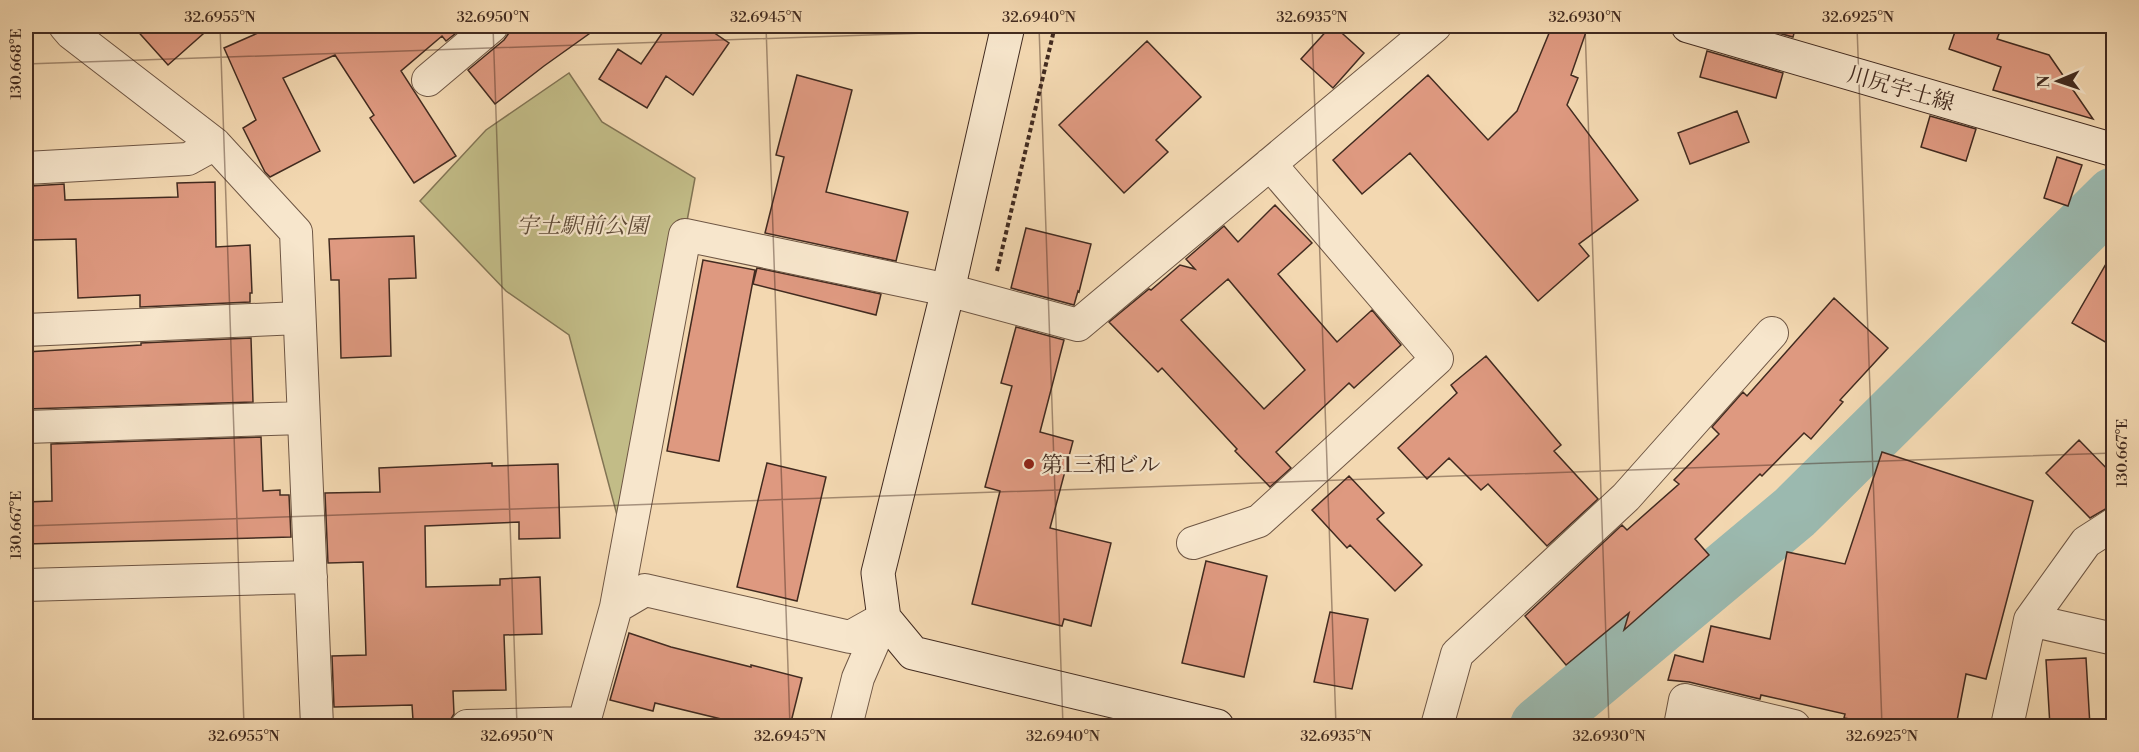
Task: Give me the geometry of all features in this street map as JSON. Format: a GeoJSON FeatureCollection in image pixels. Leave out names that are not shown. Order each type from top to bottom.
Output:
{"type":"FeatureCollection","features":[{"type":"Feature","properties":{"kind":"street"},"geometry":{"type":"LineString","coordinates":[[65,26],[70,33],[215,144],[296,232],[317,726]]}},
{"type":"Feature","properties":{"kind":"street"},"geometry":{"type":"LineString","coordinates":[[428,80],[492,26]]}},
{"type":"Feature","properties":{"kind":"street"},"geometry":{"type":"LineString","coordinates":[[846,726],[858,678],[884,618],[878,573],[948,290],[1008,26]]}},
{"type":"Feature","properties":{"kind":"street"},"geometry":{"type":"LineString","coordinates":[[467,726],[584,724],[616,607],[685,235],[948,290],[1078,325],[1435,26]]}},
{"type":"Feature","properties":{"kind":"street","name":"川尻宇土線"},"geometry":{"type":"LineString","coordinates":[[1688,26],[2111,149]]}},
{"type":"Feature","properties":{"kind":"street"},"geometry":{"type":"LineString","coordinates":[[26,168],[189,159],[215,144]]}},
{"type":"Feature","properties":{"kind":"street"},"geometry":{"type":"LineString","coordinates":[[1193,543],[1259,521],[1437,359],[1270,164]]}},
{"type":"Feature","properties":{"kind":"street"},"geometry":{"type":"LineString","coordinates":[[26,330],[299,318]]}},
{"type":"Feature","properties":{"kind":"street"},"geometry":{"type":"LineString","coordinates":[[1437,726],[1457,654],[1626,497],[1772,333]]}},
{"type":"Feature","properties":{"kind":"street"},"geometry":{"type":"LineString","coordinates":[[26,427],[303,418]]}},
{"type":"Feature","properties":{"kind":"street"},"geometry":{"type":"LineString","coordinates":[[2007,726],[2030,620],[2086,542],[2114,524]]}},
{"type":"Feature","properties":{"kind":"street"},"geometry":{"type":"LineString","coordinates":[[26,585],[311,577]]}},
{"type":"Feature","properties":{"kind":"street"},"geometry":{"type":"LineString","coordinates":[[616,607],[645,590],[850,637],[884,618]]}},
{"type":"Feature","properties":{"kind":"street"},"geometry":{"type":"LineString","coordinates":[[884,618],[913,652],[1196,724]]}},
{"type":"Feature","properties":{"kind":"street"},"geometry":{"type":"LineString","coordinates":[[2030,620],[2114,639]]}},
{"type":"Feature","properties":{"kind":"street"},"geometry":{"type":"LineString","coordinates":[[1680,726],[1685,700],[1794,726]]}},
{"type":"Feature","properties":{"kind":"path"},"geometry":{"type":"LineString","coordinates":[[990,301],[1055,26]]}},
{"type":"Feature","properties":{"kind":"green space","name":"宇土駅前公園"},"geometry":{"type":"Polygon","coordinates":[[[569,73],[602,122],[695,178],[626,549],[569,335],[506,291],[420,201],[486,130],[569,73]]]}},
{"type":"Feature","properties":{"kind":"building"},"geometry":{"type":"Polygon","coordinates":[[[133,26],[212,26],[168,65],[133,26]]]}},
{"type":"Feature","properties":{"kind":"building"},"geometry":{"type":"Polygon","coordinates":[[[274,26],[465,26],[446,41],[442,36],[401,71],[456,156],[414,183],[370,118],[374,115],[335,55],[283,78],[320,151],[270,177],[265,172],[243,128],[256,120],[224,48],[274,26]]]}},
{"type":"Feature","properties":{"kind":"building"},"geometry":{"type":"Polygon","coordinates":[[[510,26],[600,26],[495,104],[468,70],[504,40],[509,33],[510,26]]]}},
{"type":"Feature","properties":{"kind":"building"},"geometry":{"type":"Polygon","coordinates":[[[667,26],[704,26],[729,43],[693,95],[666,76],[647,108],[599,79],[618,49],[641,64],[667,26]]]}},
{"type":"Feature","properties":{"kind":"building"},"geometry":{"type":"Polygon","coordinates":[[[1331,26],[1334,26],[1364,53],[1333,88],[1301,59],[1331,26]]]}},
{"type":"Feature","properties":{"kind":"building"},"geometry":{"type":"Polygon","coordinates":[[[1552,26],[1568,26],[1586,32],[1571,75],[1578,78],[1567,105],[1638,200],[1579,244],[1589,256],[1538,301],[1410,153],[1362,194],[1333,160],[1428,75],[1488,140],[1517,111],[1552,26]]]}},
{"type":"Feature","properties":{"kind":"building"},"geometry":{"type":"Polygon","coordinates":[[[1753,26],[1796,26],[1793,37],[1753,26]]]}},
{"type":"Feature","properties":{"kind":"building"},"geometry":{"type":"Polygon","coordinates":[[[1957,26],[2002,26],[1997,39],[2049,55],[2093,119],[1993,90],[2001,67],[1949,49],[1957,26]]]}},
{"type":"Feature","properties":{"kind":"building"},"geometry":{"type":"Polygon","coordinates":[[[1147,41],[1201,97],[1156,140],[1168,152],[1124,193],[1059,125],[1147,41]]]}},
{"type":"Feature","properties":{"kind":"building"},"geometry":{"type":"Polygon","coordinates":[[[1707,51],[1783,73],[1776,98],[1700,77],[1707,51]]]}},
{"type":"Feature","properties":{"kind":"building"},"geometry":{"type":"Polygon","coordinates":[[[797,75],[852,90],[826,192],[908,212],[896,261],[765,233],[784,157],[776,155],[797,75]]]}},
{"type":"Feature","properties":{"kind":"building"},"geometry":{"type":"Polygon","coordinates":[[[1737,111],[1749,142],[1690,164],[1678,133],[1737,111]]]}},
{"type":"Feature","properties":{"kind":"building"},"geometry":{"type":"Polygon","coordinates":[[[1930,116],[1976,129],[1966,161],[1921,147],[1930,116]]]}},
{"type":"Feature","properties":{"kind":"building"},"geometry":{"type":"Polygon","coordinates":[[[2057,157],[2082,165],[2068,206],[2044,198],[2057,157]]]}},
{"type":"Feature","properties":{"kind":"building"},"geometry":{"type":"Polygon","coordinates":[[[215,182],[216,247],[250,245],[252,293],[250,293],[250,302],[140,307],[140,295],[78,298],[76,239],[32,240],[31,186],[64,184],[65,200],[178,197],[177,183],[215,182]]]}},
{"type":"Feature","properties":{"kind":"building"},"geometry":{"type":"Polygon","coordinates":[[[1275,205],[1312,243],[1278,274],[1337,342],[1372,310],[1401,345],[1354,388],[1349,383],[1276,452],[1291,468],[1270,487],[1162,368],[1158,372],[1109,322],[1180,265],[1195,269],[1186,259],[1224,226],[1238,242],[1275,205]],[[1228,279],[1181,320],[1264,409],[1305,370],[1228,279]]]}},
{"type":"Feature","properties":{"kind":"building"},"geometry":{"type":"Polygon","coordinates":[[[1026,228],[1091,244],[1074,305],[1011,288],[1026,228]]]}},
{"type":"Feature","properties":{"kind":"building"},"geometry":{"type":"Polygon","coordinates":[[[414,236],[416,278],[389,279],[391,356],[341,358],[339,280],[331,280],[329,239],[414,236]]]}},
{"type":"Feature","properties":{"kind":"building"},"geometry":{"type":"Polygon","coordinates":[[[2114,250],[2114,347],[2072,323],[2114,250]]]}},
{"type":"Feature","properties":{"kind":"building"},"geometry":{"type":"Polygon","coordinates":[[[703,260],[755,270],[719,461],[667,451],[703,260]]]}},
{"type":"Feature","properties":{"kind":"building"},"geometry":{"type":"Polygon","coordinates":[[[757,268],[881,294],[876,315],[753,284],[757,268]]]}},
{"type":"Feature","properties":{"kind":"building"},"geometry":{"type":"Polygon","coordinates":[[[1834,298],[1888,348],[1840,400],[1843,402],[1811,439],[1804,433],[1695,539],[1709,555],[1624,630],[1629,613],[1566,665],[1525,616],[1622,525],[1627,530],[1679,484],[1674,480],[1719,434],[1712,427],[1743,392],[1747,396],[1834,298]]]}},
{"type":"Feature","properties":{"kind":"building"},"geometry":{"type":"Polygon","coordinates":[[[1016,327],[1064,340],[1040,432],[1073,441],[1050,528],[1111,543],[1091,626],[1064,619],[1062,626],[972,604],[1000,491],[985,487],[1012,386],[1001,383],[1016,327]]]}},
{"type":"Feature","properties":{"kind":"building"},"geometry":{"type":"Polygon","coordinates":[[[251,338],[253,402],[26,409],[26,352],[141,345],[141,343],[251,338]]]}},
{"type":"Feature","properties":{"kind":"building"},"geometry":{"type":"Polygon","coordinates":[[[1486,356],[1561,445],[1554,451],[1598,499],[1547,546],[1488,484],[1481,490],[1449,458],[1427,479],[1398,448],[1457,393],[1451,385],[1486,356]]]}},
{"type":"Feature","properties":{"kind":"building"},"geometry":{"type":"Polygon","coordinates":[[[261,437],[263,491],[280,490],[280,495],[289,495],[291,537],[26,544],[26,502],[52,501],[51,444],[261,437]]]}},
{"type":"Feature","properties":{"kind":"building"},"geometry":{"type":"Polygon","coordinates":[[[2079,440],[2114,476],[2114,504],[2090,518],[2046,473],[2079,440]]]}},
{"type":"Feature","properties":{"kind":"building"},"geometry":{"type":"Polygon","coordinates":[[[1882,452],[2033,501],[1986,679],[1966,674],[1956,726],[1887,726],[1844,718],[1845,714],[1761,695],[1760,699],[1689,682],[1668,680],[1675,655],[1703,662],[1711,626],[1770,639],[1787,552],[1845,564],[1882,452]]]}},
{"type":"Feature","properties":{"kind":"building"},"geometry":{"type":"Polygon","coordinates":[[[492,463],[492,466],[558,464],[560,538],[519,539],[519,522],[425,526],[426,587],[500,585],[500,579],[540,577],[542,634],[504,635],[506,690],[453,691],[454,714],[451,719],[413,720],[412,705],[334,707],[332,656],[366,655],[363,562],[328,563],[325,493],[380,492],[379,468],[492,463]]]}},
{"type":"Feature","properties":{"kind":"building"},"geometry":{"type":"Polygon","coordinates":[[[767,463],[826,477],[797,601],[737,587],[767,463]]]}},
{"type":"Feature","properties":{"kind":"building"},"geometry":{"type":"Polygon","coordinates":[[[1349,476],[1384,513],[1377,519],[1422,565],[1395,591],[1350,545],[1347,548],[1312,510],[1349,476]]]}},
{"type":"Feature","properties":{"kind":"building"},"geometry":{"type":"Polygon","coordinates":[[[1206,561],[1267,576],[1244,677],[1182,663],[1206,561]]]}},
{"type":"Feature","properties":{"kind":"building"},"geometry":{"type":"Polygon","coordinates":[[[1330,612],[1368,619],[1352,689],[1314,682],[1330,612]]]}},
{"type":"Feature","properties":{"kind":"building"},"geometry":{"type":"Polygon","coordinates":[[[629,633],[671,647],[802,678],[790,726],[750,726],[655,703],[653,711],[610,700],[629,633]]]}},
{"type":"Feature","properties":{"kind":"building"},"geometry":{"type":"Polygon","coordinates":[[[2086,658],[2090,726],[2050,726],[2046,660],[2086,658]]]}},
{"type":"Feature","properties":{"kind":"waterway"},"geometry":{"type":"LineString","coordinates":[[1539,726],[1795,512],[2114,196]]}},
{"type":"Feature","properties":{"kind":"place","name":"第1三和ビル"},"geometry":{"type":"Point","coordinates":[1029,464]}}]}
